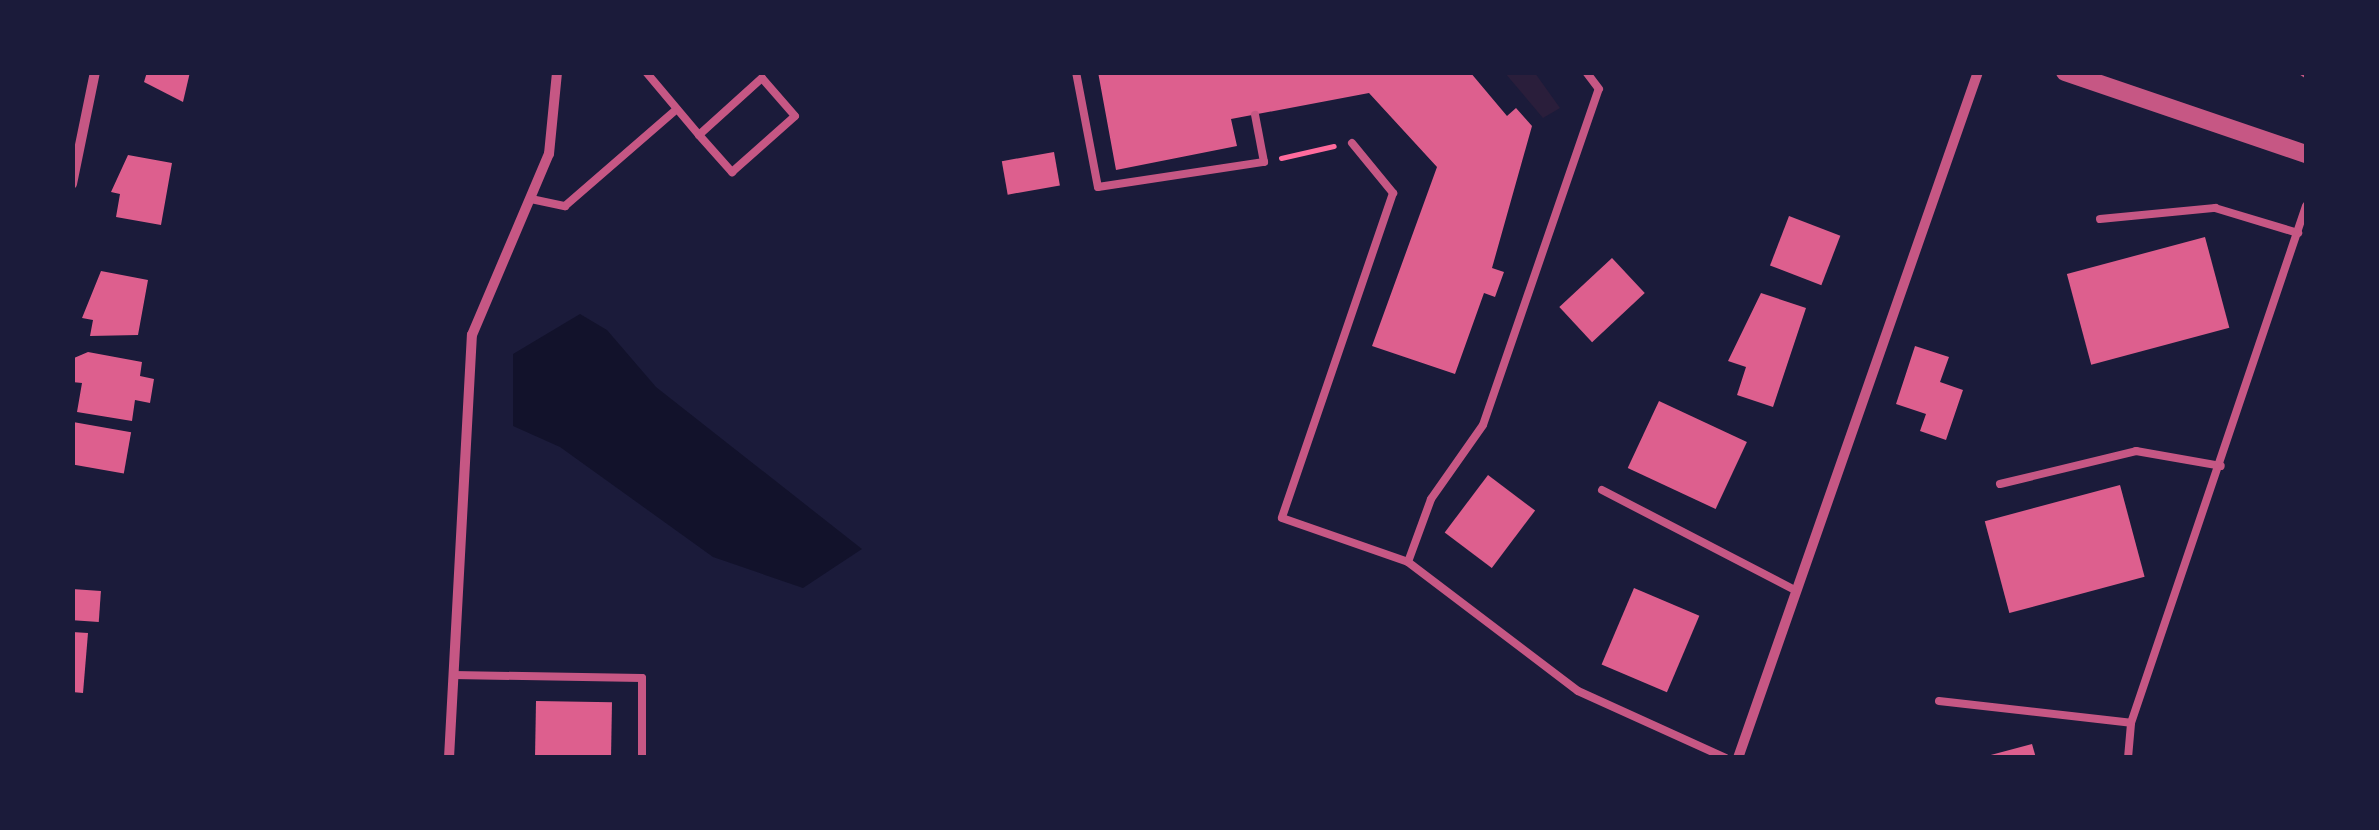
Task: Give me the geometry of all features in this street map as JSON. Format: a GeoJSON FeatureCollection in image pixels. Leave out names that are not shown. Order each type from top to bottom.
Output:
{"type":"FeatureCollection","features":[{"type":"Feature","properties":{"kind":"street"},"geometry":{"type":"LineString","coordinates":[[72,184],[95,72]]}},
{"type":"Feature","properties":{"kind":"street"},"geometry":{"type":"LineString","coordinates":[[448,758],[472,334],[549,154],[557,72]]}},
{"type":"Feature","properties":{"kind":"street"},"geometry":{"type":"LineString","coordinates":[[1738,758],[1793,589],[1978,72]]}},
{"type":"Feature","properties":{"kind":"street"},"geometry":{"type":"LineString","coordinates":[[2065,72],[2306,154]]}},
{"type":"Feature","properties":{"kind":"lane"},"geometry":{"type":"LineString","coordinates":[[646,72],[699,135],[732,172],[795,116],[762,78],[699,135]]}},
{"type":"Feature","properties":{"kind":"lane"},"geometry":{"type":"LineString","coordinates":[[1076,72],[1098,187],[1264,162],[1254,115]]}},
{"type":"Feature","properties":{"kind":"lane"},"geometry":{"type":"LineString","coordinates":[[1408,562],[1431,500],[1483,425],[1599,88],[1586,72]]}},
{"type":"Feature","properties":{"kind":"lane"},"geometry":{"type":"LineString","coordinates":[[531,199],[565,206],[676,108]]}},
{"type":"Feature","properties":{"kind":"lane"},"geometry":{"type":"LineString","coordinates":[[1352,142],[1393,193],[1282,518],[1408,562],[1578,692],[1726,758]]}},
{"type":"Feature","properties":{"kind":"lane"},"geometry":{"type":"LineString","coordinates":[[2128,758],[2131,723],[2306,206]]}},
{"type":"Feature","properties":{"kind":"lane"},"geometry":{"type":"LineString","coordinates":[[2100,218],[2215,208],[2298,234]]}},
{"type":"Feature","properties":{"kind":"lane"},"geometry":{"type":"LineString","coordinates":[[2000,484],[2136,451],[2221,466]]}},
{"type":"Feature","properties":{"kind":"lane"},"geometry":{"type":"LineString","coordinates":[[1602,490],[1793,589]]}},
{"type":"Feature","properties":{"kind":"lane"},"geometry":{"type":"LineString","coordinates":[[453,675],[642,678],[642,758]]}},
{"type":"Feature","properties":{"kind":"lane"},"geometry":{"type":"LineString","coordinates":[[1939,701],[2131,723]]}},
{"type":"Feature","properties":{"kind":"path"},"geometry":{"type":"LineString","coordinates":[[1298,154],[1334,146]]}},
{"type":"Feature","properties":{"kind":"shaded area"},"geometry":{"type":"Polygon","coordinates":[[[1505,73],[1535,73],[1560,108],[1543,118],[1505,73]]]}},
{"type":"Feature","properties":{"kind":"shaded area"},"geometry":{"type":"Polygon","coordinates":[[[580,314],[607,330],[656,387],[862,549],[803,588],[713,557],[560,447],[513,426],[513,354],[580,314]]]}},
{"type":"Feature","properties":{"kind":"building"},"geometry":{"type":"Polygon","coordinates":[[[147,72],[190,72],[183,102],[144,82],[147,72]]]}},
{"type":"Feature","properties":{"kind":"building"},"geometry":{"type":"Polygon","coordinates":[[[1098,72],[1470,72],[1507,116],[1516,108],[1532,126],[1492,268],[1504,272],[1495,297],[1484,293],[1455,374],[1372,346],[1437,167],[1369,93],[1231,119],[1237,146],[1116,170],[1098,72]]]}},
{"type":"Feature","properties":{"kind":"building"},"geometry":{"type":"Polygon","coordinates":[[[1054,152],[1060,185],[1008,195],[1002,161],[1054,152]]]}},
{"type":"Feature","properties":{"kind":"building"},"geometry":{"type":"Polygon","coordinates":[[[128,155],[172,163],[161,225],[116,217],[120,194],[111,192],[128,155]]]}},
{"type":"Feature","properties":{"kind":"building"},"geometry":{"type":"Polygon","coordinates":[[[1789,216],[1840,236],[1821,285],[1770,265],[1789,216]]]}},
{"type":"Feature","properties":{"kind":"building"},"geometry":{"type":"Polygon","coordinates":[[[2205,237],[2229,328],[2091,365],[2067,274],[2205,237]]]}},
{"type":"Feature","properties":{"kind":"building"},"geometry":{"type":"Polygon","coordinates":[[[1612,258],[1645,293],[1592,342],[1559,307],[1612,258]]]}},
{"type":"Feature","properties":{"kind":"building"},"geometry":{"type":"Polygon","coordinates":[[[101,271],[148,280],[138,335],[90,336],[93,320],[82,318],[101,271]]]}},
{"type":"Feature","properties":{"kind":"building"},"geometry":{"type":"Polygon","coordinates":[[[1761,293],[1806,308],[1773,407],[1737,395],[1746,367],[1728,361],[1761,293]]]}},
{"type":"Feature","properties":{"kind":"building"},"geometry":{"type":"Polygon","coordinates":[[[1915,346],[1949,357],[1940,382],[1963,390],[1946,440],[1920,431],[1926,414],[1896,404],[1915,346]]]}},
{"type":"Feature","properties":{"kind":"building"},"geometry":{"type":"Polygon","coordinates":[[[88,352],[142,362],[140,376],[154,379],[150,403],[135,400],[132,421],[77,412],[82,383],[72,382],[74,358],[88,352]]]}},
{"type":"Feature","properties":{"kind":"building"},"geometry":{"type":"Polygon","coordinates":[[[1659,401],[1747,442],[1716,509],[1628,468],[1659,401]]]}},
{"type":"Feature","properties":{"kind":"building"},"geometry":{"type":"Polygon","coordinates":[[[73,422],[131,432],[124,474],[72,464],[73,422]]]}},
{"type":"Feature","properties":{"kind":"building"},"geometry":{"type":"Polygon","coordinates":[[[1488,475],[1535,511],[1492,568],[1445,533],[1488,475]]]}},
{"type":"Feature","properties":{"kind":"building"},"geometry":{"type":"Polygon","coordinates":[[[2120,485],[2145,577],[2009,613],[1985,521],[2120,485]]]}},
{"type":"Feature","properties":{"kind":"building"},"geometry":{"type":"Polygon","coordinates":[[[1634,588],[1699,616],[1667,692],[1602,664],[1634,588]]]}},
{"type":"Feature","properties":{"kind":"building"},"geometry":{"type":"Polygon","coordinates":[[[72,589],[101,591],[99,622],[72,620],[72,589]]]}},
{"type":"Feature","properties":{"kind":"building"},"geometry":{"type":"Polygon","coordinates":[[[72,632],[88,633],[83,693],[72,692],[72,632]]]}},
{"type":"Feature","properties":{"kind":"building"},"geometry":{"type":"Polygon","coordinates":[[[536,701],[612,702],[611,758],[535,758],[536,701]]]}},
{"type":"Feature","properties":{"kind":"building"},"geometry":{"type":"Polygon","coordinates":[[[2032,744],[2036,758],[1987,758],[1987,756],[2032,744]]]}}]}
